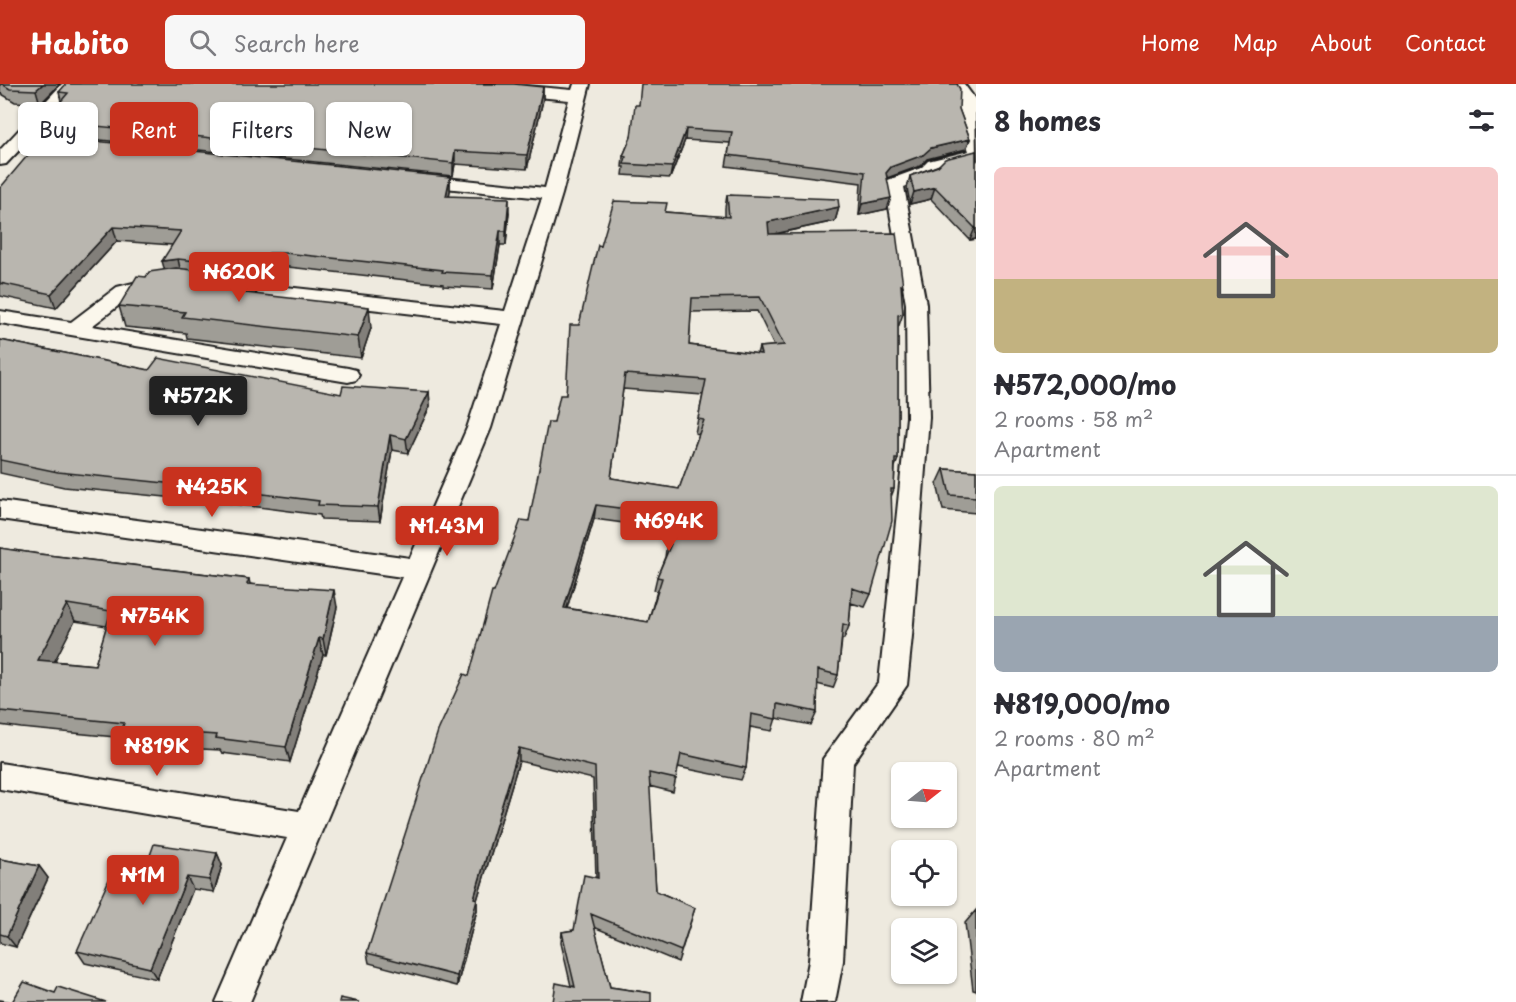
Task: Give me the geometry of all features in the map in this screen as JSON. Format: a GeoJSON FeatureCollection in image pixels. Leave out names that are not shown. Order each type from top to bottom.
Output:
{"type":"FeatureCollection","features":[{"type":"Feature","properties":{"kind":"street"},"geometry":{"type":"LineString","coordinates":[[54,102],[71,84]]}},
{"type":"Feature","properties":{"kind":"street"},"geometry":{"type":"LineString","coordinates":[[233,1002],[306,827],[479,428],[553,194],[581,90],[453,84]]}},
{"type":"Feature","properties":{"kind":"street"},"geometry":{"type":"LineString","coordinates":[[956,84],[967,99],[966,119],[976,148]]}},
{"type":"Feature","properties":{"kind":"street"},"geometry":{"type":"LineString","coordinates":[[0,160],[18,141]]}},
{"type":"Feature","properties":{"kind":"street"},"geometry":{"type":"LineString","coordinates":[[818,1002],[826,961],[838,759],[893,685],[899,625],[918,417],[916,304],[894,184],[927,172],[934,165],[976,155]]}},
{"type":"Feature","properties":{"kind":"street"},"geometry":{"type":"LineString","coordinates":[[399,178],[553,194]]}},
{"type":"Feature","properties":{"kind":"street"},"geometry":{"type":"LineString","coordinates":[[74,331],[118,292],[138,285],[181,281]]}},
{"type":"Feature","properties":{"kind":"street"},"geometry":{"type":"LineString","coordinates":[[205,284],[514,319]]}},
{"type":"Feature","properties":{"kind":"street"},"geometry":{"type":"LineString","coordinates":[[0,317],[348,375]]}},
{"type":"Feature","properties":{"kind":"street"},"geometry":{"type":"LineString","coordinates":[[0,510],[418,569]]}},
{"type":"Feature","properties":{"kind":"street"},"geometry":{"type":"LineString","coordinates":[[0,776],[306,827]]}},
{"type":"Feature","properties":{"kind":"building"},"geometry":{"type":"Polygon","coordinates":[[[2,84],[43,84],[36,90],[10,89],[2,84]]]}},
{"type":"Feature","properties":{"kind":"building"},"geometry":{"type":"Polygon","coordinates":[[[66,84],[514,84],[543,87],[527,155],[455,151],[453,163],[385,156],[412,156],[412,102],[326,102],[326,150],[314,149],[314,102],[210,102],[210,138],[198,137],[198,102],[110,102],[110,127],[98,126],[98,102],[60,102],[68,93],[59,92],[66,84]]]}},
{"type":"Feature","properties":{"kind":"building"},"geometry":{"type":"Polygon","coordinates":[[[641,84],[957,84],[960,89],[959,109],[970,139],[931,148],[923,155],[891,167],[886,173],[891,198],[862,204],[865,172],[728,155],[732,132],[686,129],[672,167],[624,164],[626,157],[623,156],[631,137],[635,105],[639,105],[641,84]]]}},
{"type":"Feature","properties":{"kind":"building"},"geometry":{"type":"Polygon","coordinates":[[[98,141],[110,143],[110,156],[198,156],[198,152],[210,153],[210,156],[242,156],[450,177],[446,196],[509,198],[506,231],[500,231],[493,275],[442,272],[443,270],[285,253],[269,253],[262,268],[178,259],[162,261],[181,231],[113,227],[51,294],[0,283],[0,188],[27,156],[98,156],[98,141]]]}},
{"type":"Feature","properties":{"kind":"building"},"geometry":{"type":"Polygon","coordinates":[[[976,151],[975,228],[935,187],[914,192],[910,176],[938,166],[945,159],[976,151]]]}},
{"type":"Feature","properties":{"kind":"building"},"geometry":{"type":"Polygon","coordinates":[[[727,195],[838,199],[839,207],[768,222],[769,234],[896,233],[903,286],[901,285],[903,314],[898,315],[898,459],[895,459],[894,489],[891,489],[892,521],[871,594],[852,588],[849,626],[843,624],[838,675],[818,670],[817,712],[777,704],[776,719],[751,714],[746,768],[681,754],[676,779],[649,773],[656,891],[695,908],[681,951],[591,914],[610,987],[651,993],[651,1002],[553,1002],[556,983],[575,987],[562,932],[574,930],[584,875],[598,878],[595,767],[519,748],[474,898],[477,899],[457,976],[367,953],[438,731],[464,674],[469,676],[492,592],[494,592],[521,520],[529,521],[548,422],[554,422],[560,395],[566,395],[570,325],[579,325],[598,245],[601,246],[614,201],[667,203],[665,212],[729,217],[727,195]],[[760,297],[692,298],[689,345],[761,354],[759,347],[784,345],[760,297]],[[625,374],[611,478],[679,489],[704,420],[698,419],[706,380],[625,374]],[[596,505],[564,608],[648,622],[662,578],[657,577],[671,544],[667,543],[674,521],[640,515],[641,511],[596,505]]]}},
{"type":"Feature","properties":{"kind":"building"},"geometry":{"type":"Polygon","coordinates":[[[176,268],[253,277],[245,293],[369,307],[358,337],[182,317],[185,312],[119,306],[137,276],[146,277],[149,272],[176,268]]]}},
{"type":"Feature","properties":{"kind":"building"},"geometry":{"type":"Polygon","coordinates":[[[0,340],[149,370],[158,358],[341,394],[343,386],[429,392],[406,439],[390,435],[378,507],[318,505],[319,501],[58,472],[0,460],[0,340]]]}},
{"type":"Feature","properties":{"kind":"building"},"geometry":{"type":"Polygon","coordinates":[[[944,469],[976,471],[976,497],[950,495],[944,469]]]}},
{"type":"Feature","properties":{"kind":"building"},"geometry":{"type":"Polygon","coordinates":[[[0,548],[249,579],[247,584],[334,590],[323,639],[319,638],[286,747],[216,738],[217,735],[122,729],[124,723],[0,711],[0,548]],[[67,604],[38,660],[95,665],[111,611],[67,604]]]}},
{"type":"Feature","properties":{"kind":"building"},"geometry":{"type":"Polygon","coordinates":[[[154,844],[217,853],[209,880],[187,877],[150,968],[77,951],[111,875],[141,881],[154,844]]]}},
{"type":"Feature","properties":{"kind":"building"},"geometry":{"type":"Polygon","coordinates":[[[0,859],[39,866],[7,936],[0,934],[0,859]]]}},
{"type":"Feature","properties":{"kind":"building"},"geometry":{"type":"Polygon","coordinates":[[[24,982],[55,993],[58,987],[106,1002],[12,1002],[24,982]]]}},
{"type":"Feature","properties":{"kind":"building"},"geometry":{"type":"Polygon","coordinates":[[[340,998],[359,1002],[339,1002],[340,998]]]}}]}
